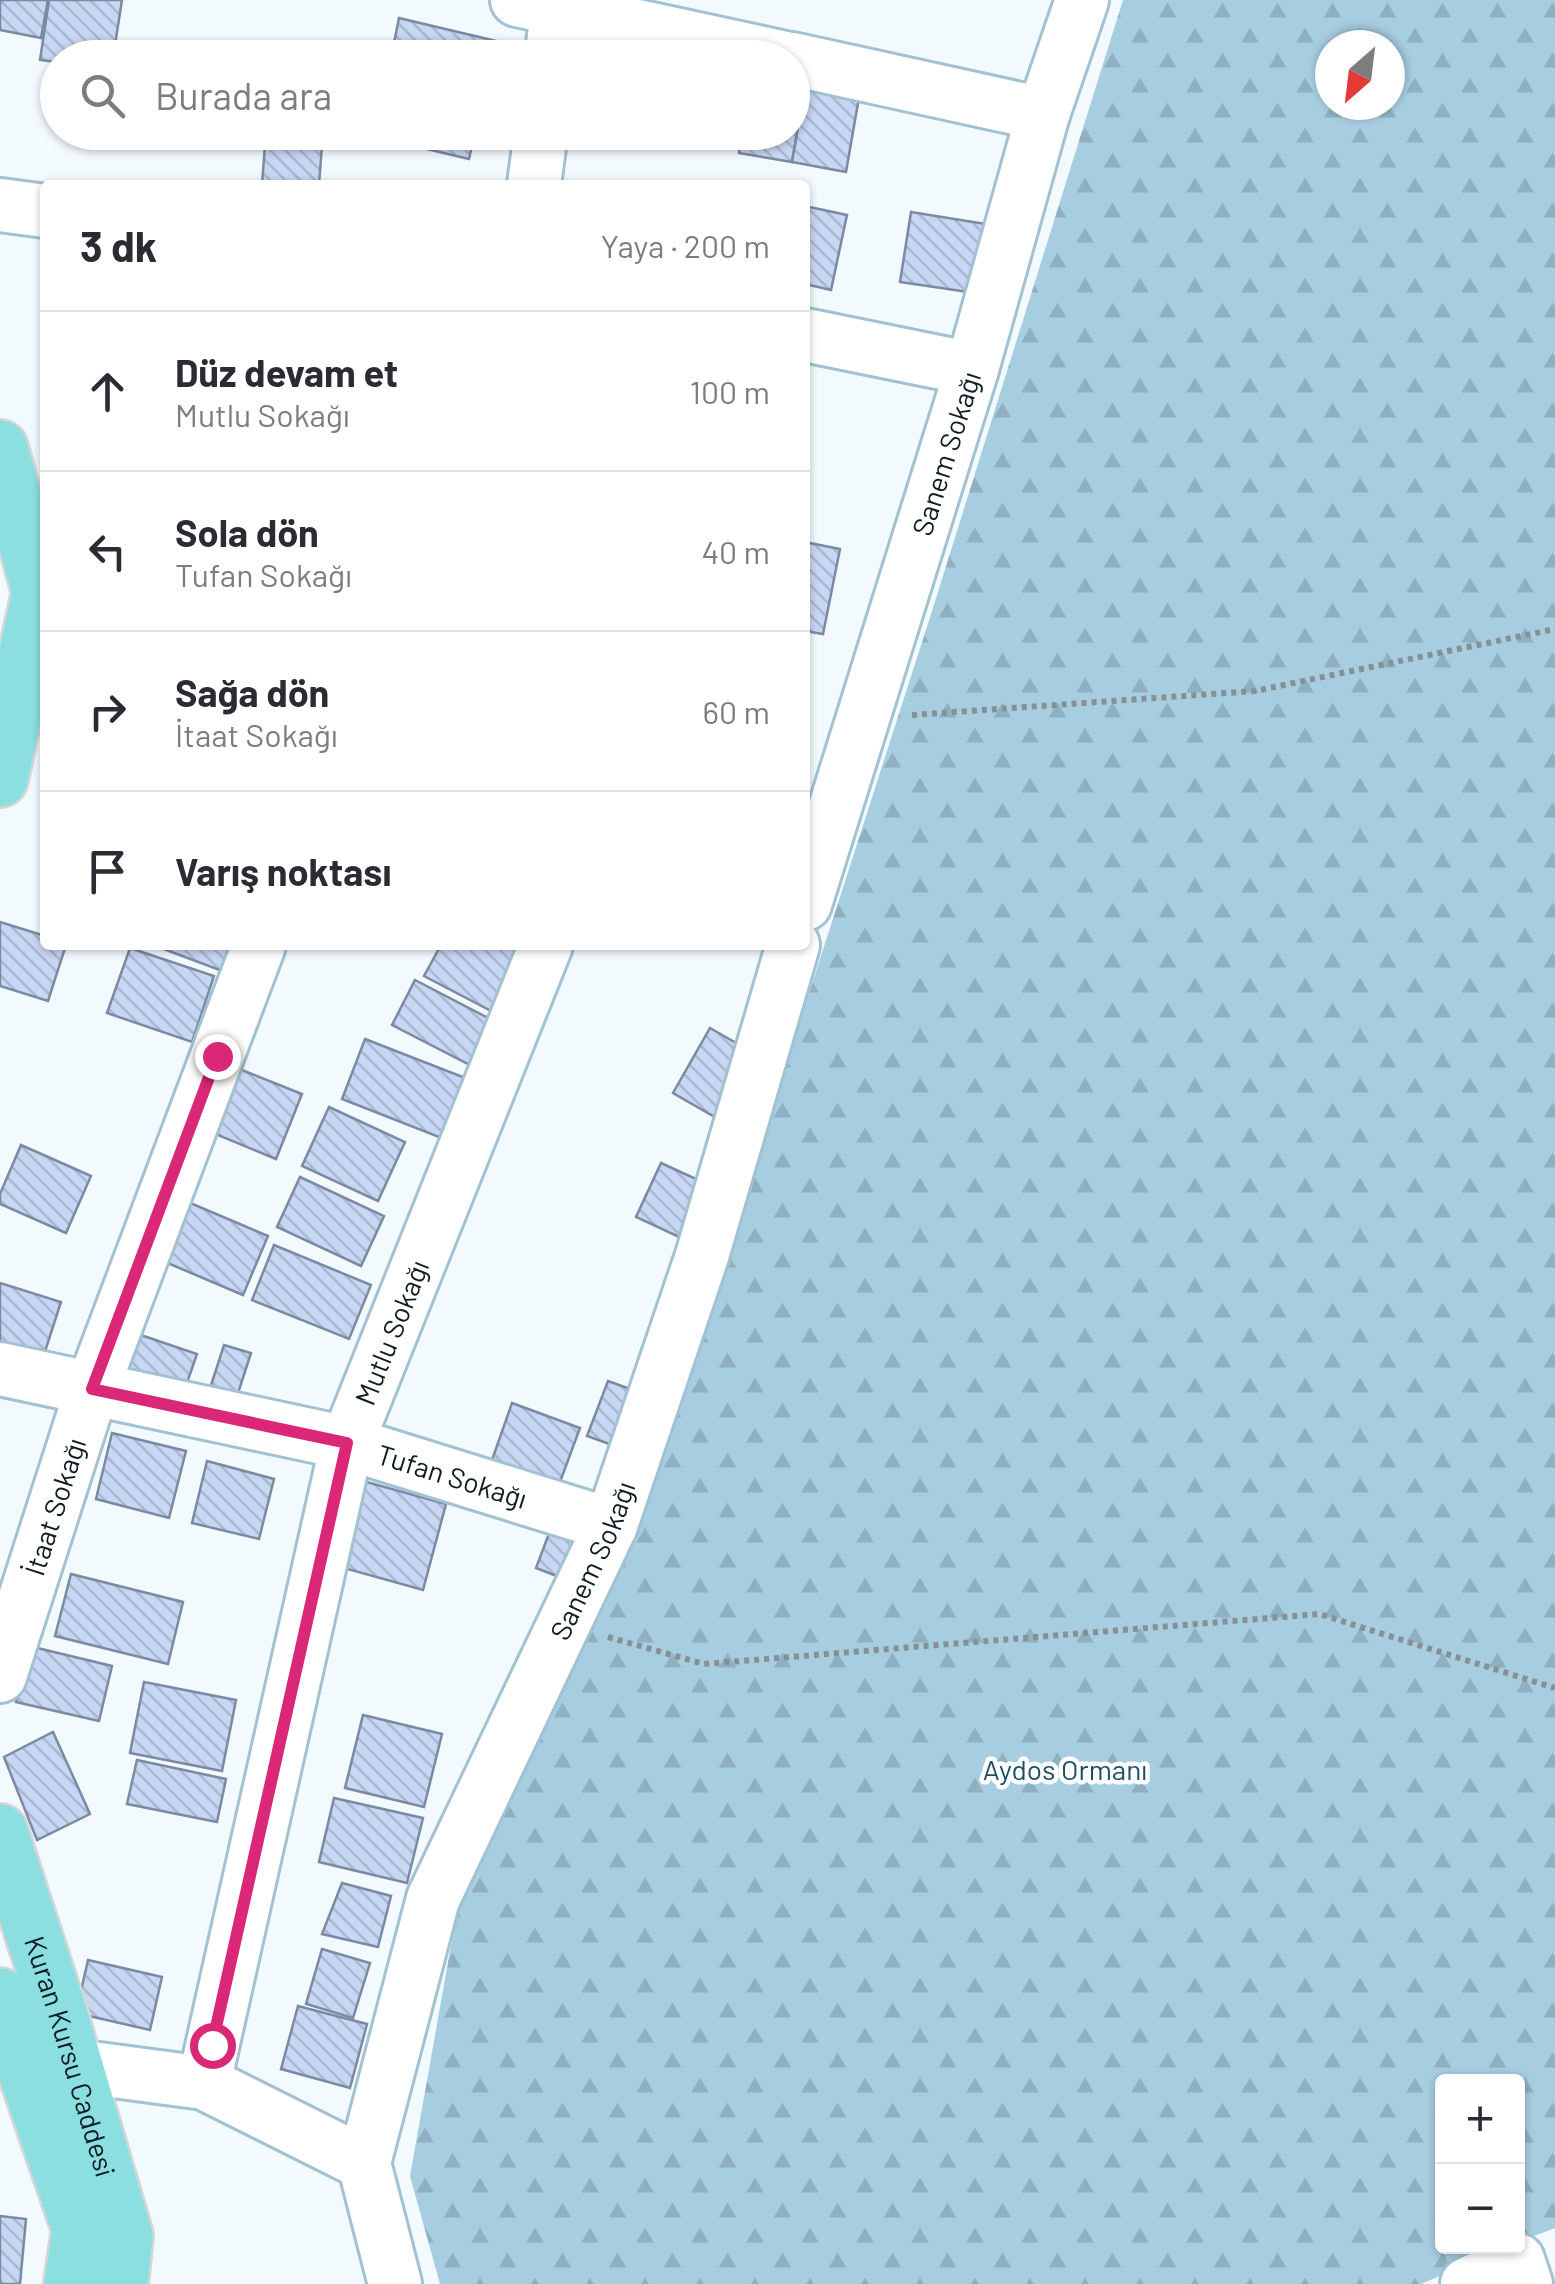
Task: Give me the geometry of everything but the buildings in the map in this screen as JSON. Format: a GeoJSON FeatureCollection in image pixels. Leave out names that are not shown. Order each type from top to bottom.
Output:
{"type":"FeatureCollection","features":[{"type":"Feature","properties":{"kind":"main road"},"geometry":{"type":"LineString","coordinates":[[0,448],[28,584],[0,779]]}},
{"type":"Feature","properties":{"kind":"main road","name":"Kuran Kursu Caddesi"},"geometry":{"type":"LineString","coordinates":[[0,1832],[76,2066],[125,2236],[120,2284]]}},
{"type":"Feature","properties":{"kind":"main road","name":"Kuran Kursu Caddesi"},"geometry":{"type":"LineString","coordinates":[[0,1996],[80,2229],[72,2284]]}},
{"type":"Feature","properties":{"kind":"street","name":"Sanem Sokağı"},"geometry":{"type":"LineString","coordinates":[[810,869],[818,814],[861,719],[972,369],[1043,114],[1082,0]]}},
{"type":"Feature","properties":{"kind":"street"},"geometry":{"type":"LineString","coordinates":[[546,16],[683,40]]}},
{"type":"Feature","properties":{"kind":"street"},"geometry":{"type":"LineString","coordinates":[[810,63],[1043,114]]}},
{"type":"Feature","properties":{"kind":"street"},"geometry":{"type":"LineString","coordinates":[[535,180],[539,150]]}},
{"type":"Feature","properties":{"kind":"street"},"geometry":{"type":"LineString","coordinates":[[0,205],[40,210]]}},
{"type":"Feature","properties":{"kind":"street"},"geometry":{"type":"LineString","coordinates":[[810,337],[972,369]]}},
{"type":"Feature","properties":{"kind":"street","name":"İtaat Sokağı"},"geometry":{"type":"LineString","coordinates":[[0,1676],[92,1389],[257,950]]}},
{"type":"Feature","properties":{"kind":"street","name":"Mutlu Sokağı"},"geometry":{"type":"LineString","coordinates":[[204,2083],[347,1443],[544,950]]}},
{"type":"Feature","properties":{"kind":"street","name":"Sanem Sokağı"},"geometry":{"type":"LineString","coordinates":[[364,2162],[434,1898],[612,1524],[702,1256],[792,950]]}},
{"type":"Feature","properties":{"kind":"street","name":"Tufan Sokağı"},"geometry":{"type":"LineString","coordinates":[[0,1369],[347,1443],[612,1524]]}},
{"type":"Feature","properties":{"kind":"street"},"geometry":{"type":"LineString","coordinates":[[76,2066],[204,2083],[364,2162],[395,2284]]}},
{"type":"Feature","properties":{"kind":"street"},"geometry":{"type":"LineString","coordinates":[[1467,2284],[1518,2260],[1526,2284]]}},
{"type":"Feature","properties":{"kind":"path"},"geometry":{"type":"LineString","coordinates":[[861,719],[1255,691],[1555,629]]}},
{"type":"Feature","properties":{"kind":"path"},"geometry":{"type":"LineString","coordinates":[[565,1626],[704,1664],[1319,1614],[1555,1688]]}},
{"type":"Feature","properties":{"kind":"green space","name":"Aydos Ormanı"},"geometry":{"type":"Polygon","coordinates":[[[1123,0],[1555,0],[1555,2228],[1525,2239],[1525,2074],[1435,2074],[1435,2254],[1491,2254],[1421,2284],[440,2284],[410,2176],[458,1906],[634,1537],[933,608],[1123,0]]]}},
{"type":"Feature","properties":{"kind":"route"},"geometry":{"type":"LineString","coordinates":[[212,2045],[347,1443],[92,1389],[217,1056]]}}]}
